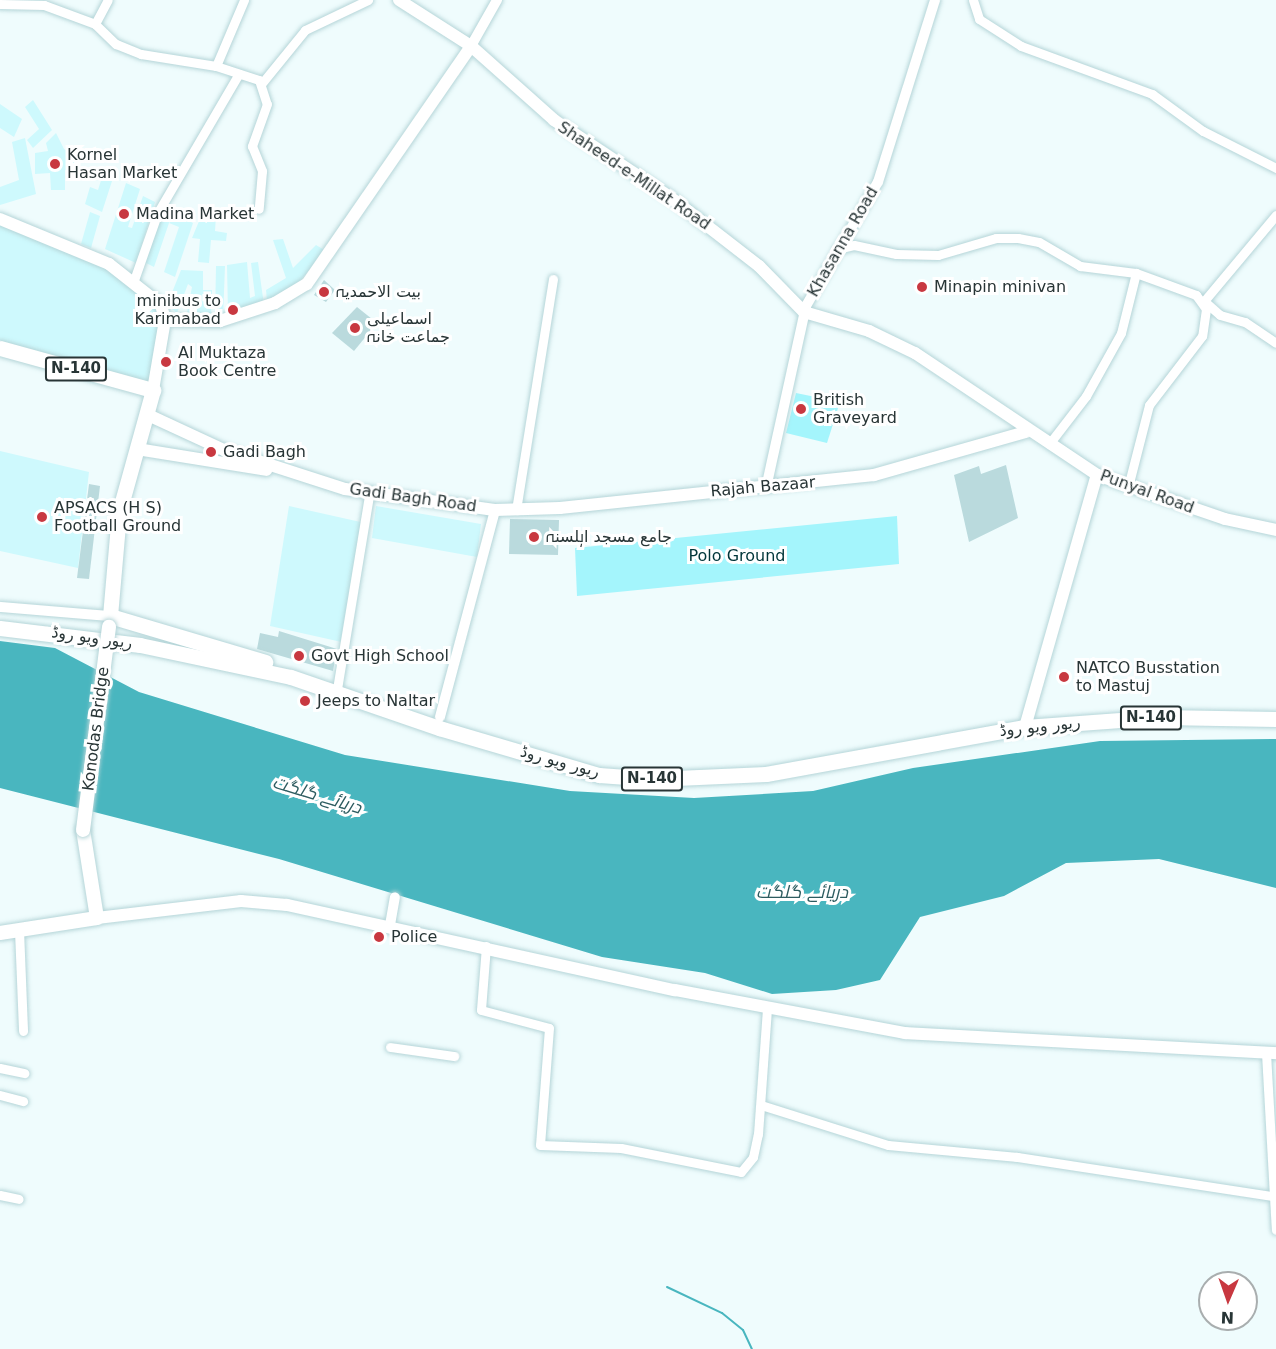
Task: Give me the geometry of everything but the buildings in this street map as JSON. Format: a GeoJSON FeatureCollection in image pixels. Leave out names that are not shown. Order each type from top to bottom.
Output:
{"type":"FeatureCollection","features":[{"type":"Feature","properties":{"kind":"highway","name":"N-140"},"geometry":{"type":"LineString","coordinates":[[0,348],[153,390]]}},
{"type":"Feature","properties":{"kind":"highway"},"geometry":{"type":"LineString","coordinates":[[109,621],[116,530],[153,390]]}},
{"type":"Feature","properties":{"kind":"highway","name":"N-140"},"geometry":{"type":"LineString","coordinates":[[109,621],[272,664],[291,676]]}},
{"type":"Feature","properties":{"kind":"highway","name":"ریور ویو روڈ"},"geometry":{"type":"LineString","coordinates":[[0,628],[140,645],[291,676],[336,695],[598,775],[654,779],[766,774],[1025,727],[1161,717],[1276,719]]}},
{"type":"Feature","properties":{"kind":"main road","name":"Shaheed-e-Millat Road"},"geometry":{"type":"LineString","coordinates":[[399,0],[471,46],[554,120],[670,197],[759,266],[804,312],[894,342],[984,397],[1026,432]]}},
{"type":"Feature","properties":{"kind":"main road"},"geometry":{"type":"LineString","coordinates":[[165,320],[220,321],[275,303],[307,284],[471,46]]}},
{"type":"Feature","properties":{"kind":"main road"},"geometry":{"type":"LineString","coordinates":[[0,219],[98,258],[134,280],[161,305],[165,320],[153,390]]}},
{"type":"Feature","properties":{"kind":"main road","name":"Gadi Bagh Road"},"geometry":{"type":"LineString","coordinates":[[146,414],[224,450],[297,476],[369,495],[495,510]]}},
{"type":"Feature","properties":{"kind":"main road","name":"Punyal Road"},"geometry":{"type":"LineString","coordinates":[[1026,432],[1097,475],[1225,519],[1276,530]]}},
{"type":"Feature","properties":{"kind":"main road","name":"Rajah Bazaar"},"geometry":{"type":"LineString","coordinates":[[495,510],[766,488],[897,471],[1026,432]]}},
{"type":"Feature","properties":{"kind":"main road","name":"Gadi Bagh Road"},"geometry":{"type":"LineString","coordinates":[[137,449],[297,476]]}},
{"type":"Feature","properties":{"kind":"main road"},"geometry":{"type":"LineString","coordinates":[[220,463],[224,450]]}},
{"type":"Feature","properties":{"kind":"main road"},"geometry":{"type":"LineString","coordinates":[[1025,727],[1097,475]]}},
{"type":"Feature","properties":{"kind":"main road","name":"Konodas Bridge"},"geometry":{"type":"LineString","coordinates":[[97,918],[83,830],[109,621]]}},
{"type":"Feature","properties":{"kind":"main road"},"geometry":{"type":"LineString","coordinates":[[0,933],[97,918],[241,901],[390,925],[767,1008],[926,1035],[1271,1053]]}},
{"type":"Feature","properties":{"kind":"street"},"geometry":{"type":"LineString","coordinates":[[95,24],[108,0]]}},
{"type":"Feature","properties":{"kind":"street"},"geometry":{"type":"LineString","coordinates":[[216,66],[244,0]]}},
{"type":"Feature","properties":{"kind":"street"},"geometry":{"type":"LineString","coordinates":[[262,83],[305,30],[368,0]]}},
{"type":"Feature","properties":{"kind":"street"},"geometry":{"type":"LineString","coordinates":[[471,46],[497,0]]}},
{"type":"Feature","properties":{"kind":"street","name":"Khasanna Road"},"geometry":{"type":"LineString","coordinates":[[766,488],[804,312],[837,249],[878,182],[935,0]]}},
{"type":"Feature","properties":{"kind":"street"},"geometry":{"type":"LineString","coordinates":[[973,0],[980,19],[1020,46],[1152,94],[1203,131],[1276,168]]}},
{"type":"Feature","properties":{"kind":"street"},"geometry":{"type":"LineString","coordinates":[[0,4],[29,2],[95,24],[116,44],[141,54],[216,66],[262,83]]}},
{"type":"Feature","properties":{"kind":"street"},"geometry":{"type":"LineString","coordinates":[[134,280],[158,212],[238,75]]}},
{"type":"Feature","properties":{"kind":"street"},"geometry":{"type":"LineString","coordinates":[[259,209],[262,171],[252,146],[267,104],[262,83]]}},
{"type":"Feature","properties":{"kind":"street"},"geometry":{"type":"LineString","coordinates":[[1128,487],[1149,405],[1202,336],[1204,301],[1276,215]]}},
{"type":"Feature","properties":{"kind":"street"},"geometry":{"type":"LineString","coordinates":[[837,249],[854,245],[896,254],[938,255],[996,238],[1018,238],[1039,242],[1080,266],[1136,273],[1204,301],[1220,315],[1245,322],[1276,343]]}},
{"type":"Feature","properties":{"kind":"street"},"geometry":{"type":"LineString","coordinates":[[1049,444],[1086,396],[1121,333],[1136,273]]}},
{"type":"Feature","properties":{"kind":"street"},"geometry":{"type":"LineString","coordinates":[[516,510],[553,279]]}},
{"type":"Feature","properties":{"kind":"street"},"geometry":{"type":"LineString","coordinates":[[336,695],[369,495]]}},
{"type":"Feature","properties":{"kind":"street"},"geometry":{"type":"LineString","coordinates":[[440,717],[495,510]]}},
{"type":"Feature","properties":{"kind":"street"},"geometry":{"type":"LineString","coordinates":[[0,607],[109,621]]}},
{"type":"Feature","properties":{"kind":"street"},"geometry":{"type":"LineString","coordinates":[[390,925],[395,897]]}},
{"type":"Feature","properties":{"kind":"street"},"geometry":{"type":"LineString","coordinates":[[19,930],[23,1031]]}},
{"type":"Feature","properties":{"kind":"street"},"geometry":{"type":"LineString","coordinates":[[486,946],[481,1010],[549,1028],[540,1145],[621,1148],[741,1172],[753,1157],[761,1105],[767,1008]]}},
{"type":"Feature","properties":{"kind":"street"},"geometry":{"type":"LineString","coordinates":[[390,1047],[454,1056]]}},
{"type":"Feature","properties":{"kind":"street"},"geometry":{"type":"LineString","coordinates":[[1271,1053],[1276,1230]]}},
{"type":"Feature","properties":{"kind":"street"},"geometry":{"type":"LineString","coordinates":[[0,1068],[24,1073]]}},
{"type":"Feature","properties":{"kind":"street"},"geometry":{"type":"LineString","coordinates":[[0,1095],[23,1101]]}},
{"type":"Feature","properties":{"kind":"street"},"geometry":{"type":"LineString","coordinates":[[761,1105],[888,1145],[1017,1157],[1274,1202]]}},
{"type":"Feature","properties":{"kind":"street"},"geometry":{"type":"LineString","coordinates":[[0,1196],[19,1199]]}},
{"type":"Feature","properties":{"kind":"shaded area","name":"Kornel Hasan Market"},"geometry":{"type":"Polygon","coordinates":[[[33,100],[52,130],[33,148],[27,140],[39,129],[25,107],[33,100]]]}},
{"type":"Feature","properties":{"kind":"shaded area"},"geometry":{"type":"Polygon","coordinates":[[[0,104],[22,119],[14,137],[0,128],[0,104]]]}},
{"type":"Feature","properties":{"kind":"shaded area","name":"Kornel Hasan Market"},"geometry":{"type":"Polygon","coordinates":[[[56,133],[64,149],[78,158],[72,172],[65,170],[65,190],[51,190],[50,173],[35,174],[35,153],[48,151],[46,143],[56,133]]]}},
{"type":"Feature","properties":{"kind":"shaded area","name":"Kornel Hasan Market"},"geometry":{"type":"Polygon","coordinates":[[[25,138],[36,194],[0,205],[0,187],[19,180],[12,142],[25,138]]]}},
{"type":"Feature","properties":{"kind":"shaded area","name":"Kornel Hasan Market"},"geometry":{"type":"Polygon","coordinates":[[[103,174],[113,178],[102,212],[85,204],[90,187],[98,190],[103,174]]]}},
{"type":"Feature","properties":{"kind":"shaded area","name":"Madina Market"},"geometry":{"type":"Polygon","coordinates":[[[126,183],[140,189],[128,227],[132,228],[143,196],[155,202],[136,263],[105,249],[126,183]]]}},
{"type":"Feature","properties":{"kind":"shaded area","name":"Madina Market"},"geometry":{"type":"Polygon","coordinates":[[[163,208],[193,223],[175,277],[164,272],[179,227],[169,223],[154,267],[144,262],[163,208]]]}},
{"type":"Feature","properties":{"kind":"shaded area","name":"Kornel Hasan Market"},"geometry":{"type":"Polygon","coordinates":[[[90,212],[100,216],[91,248],[81,244],[90,212]]]}},
{"type":"Feature","properties":{"kind":"shaded area","name":"Madina Market"},"geometry":{"type":"Polygon","coordinates":[[[202,214],[216,216],[215,231],[227,233],[226,241],[211,240],[209,263],[198,262],[200,239],[192,238],[202,214]]]}},
{"type":"Feature","properties":{"kind":"shaded area"},"geometry":{"type":"Polygon","coordinates":[[[0,220],[109,264],[161,305],[154,389],[0,348],[0,220]]]}},
{"type":"Feature","properties":{"kind":"shaded area","name":"Madina Market"},"geometry":{"type":"Polygon","coordinates":[[[283,239],[293,268],[316,245],[326,251],[295,286],[267,301],[266,290],[286,278],[273,240],[283,239]]]}},
{"type":"Feature","properties":{"kind":"shaded area","name":"Madina Market"},"geometry":{"type":"Polygon","coordinates":[[[247,262],[250,298],[255,296],[251,263],[258,262],[264,305],[228,314],[227,265],[247,262]]]}},
{"type":"Feature","properties":{"kind":"shaded area","name":"Madina Market"},"geometry":{"type":"Polygon","coordinates":[[[216,266],[225,266],[223,318],[215,318],[216,266]]]}},
{"type":"Feature","properties":{"kind":"shaded area","name":"Madina Market"},"geometry":{"type":"Polygon","coordinates":[[[181,270],[203,271],[203,290],[212,290],[211,317],[186,318],[192,287],[188,284],[177,313],[167,305],[181,270]]]}},
{"type":"Feature","properties":{"kind":"shaded area","name":"APSACS (H S) Football Ground"},"geometry":{"type":"Polygon","coordinates":[[[0,451],[89,472],[78,568],[0,551],[0,451]]]}},
{"type":"Feature","properties":{"kind":"shaded area"},"geometry":{"type":"Polygon","coordinates":[[[289,506],[365,523],[346,643],[270,626],[289,506]]]}},
{"type":"Feature","properties":{"kind":"shaded area"},"geometry":{"type":"Polygon","coordinates":[[[376,506],[481,524],[477,557],[372,538],[376,506]]]}},
{"type":"Feature","properties":{"kind":"green space"},"geometry":{"type":"Polygon","coordinates":[[[796,393],[840,402],[827,443],[786,433],[796,393]]]}},
{"type":"Feature","properties":{"kind":"green space","name":"Polo Ground"},"geometry":{"type":"Polygon","coordinates":[[[897,516],[899,564],[577,596],[575,548],[897,516]]]}},
{"type":"Feature","properties":{"kind":"water","name":"دریائے گلگت"},"geometry":{"type":"Polygon","coordinates":[[[0,641],[55,648],[139,692],[345,755],[570,791],[694,798],[813,791],[913,768],[1100,741],[1276,739],[1276,888],[1159,859],[1066,863],[1004,896],[920,917],[880,980],[836,990],[772,994],[705,973],[602,957],[279,859],[0,788],[0,641]]]}},
{"type":"Feature","properties":{"kind":"waterway"},"geometry":{"type":"LineString","coordinates":[[667,1287],[722,1313],[743,1330],[752,1349]]}},
{"type":"Feature","properties":{"kind":"place","name":"Kornel Hasan Market"},"geometry":{"type":"Point","coordinates":[55,164]}},
{"type":"Feature","properties":{"kind":"place","name":"Madina Market"},"geometry":{"type":"Point","coordinates":[124,214]}},
{"type":"Feature","properties":{"kind":"place","name":"Minapin minivan"},"geometry":{"type":"Point","coordinates":[922,287]}},
{"type":"Feature","properties":{"kind":"place","name":"بیت الاحمدیہ"},"geometry":{"type":"Point","coordinates":[324,292]}},
{"type":"Feature","properties":{"kind":"place","name":"minibus to Karimabad"},"geometry":{"type":"Point","coordinates":[233,310]}},
{"type":"Feature","properties":{"kind":"place","name":"اسماعیلی جماعت خانہ"},"geometry":{"type":"Point","coordinates":[355,328]}},
{"type":"Feature","properties":{"kind":"place","name":"Al Muktaza Book Centre"},"geometry":{"type":"Point","coordinates":[166,362]}},
{"type":"Feature","properties":{"kind":"place","name":"British Graveyard"},"geometry":{"type":"Point","coordinates":[801,409]}},
{"type":"Feature","properties":{"kind":"place","name":"Gadi Bagh"},"geometry":{"type":"Point","coordinates":[211,452]}},
{"type":"Feature","properties":{"kind":"place","name":"APSACS (H S) Football Ground"},"geometry":{"type":"Point","coordinates":[42,517]}},
{"type":"Feature","properties":{"kind":"place","name":"جامع مسجد اہلسنہ"},"geometry":{"type":"Point","coordinates":[534,537]}},
{"type":"Feature","properties":{"kind":"place","name":"Govt High School"},"geometry":{"type":"Point","coordinates":[299,656]}},
{"type":"Feature","properties":{"kind":"place","name":"NATCO Busstation to Mastuj"},"geometry":{"type":"Point","coordinates":[1064,677]}},
{"type":"Feature","properties":{"kind":"place","name":"Jeeps to Naltar"},"geometry":{"type":"Point","coordinates":[305,701]}},
{"type":"Feature","properties":{"kind":"place","name":"Police"},"geometry":{"type":"Point","coordinates":[379,937]}}]}
